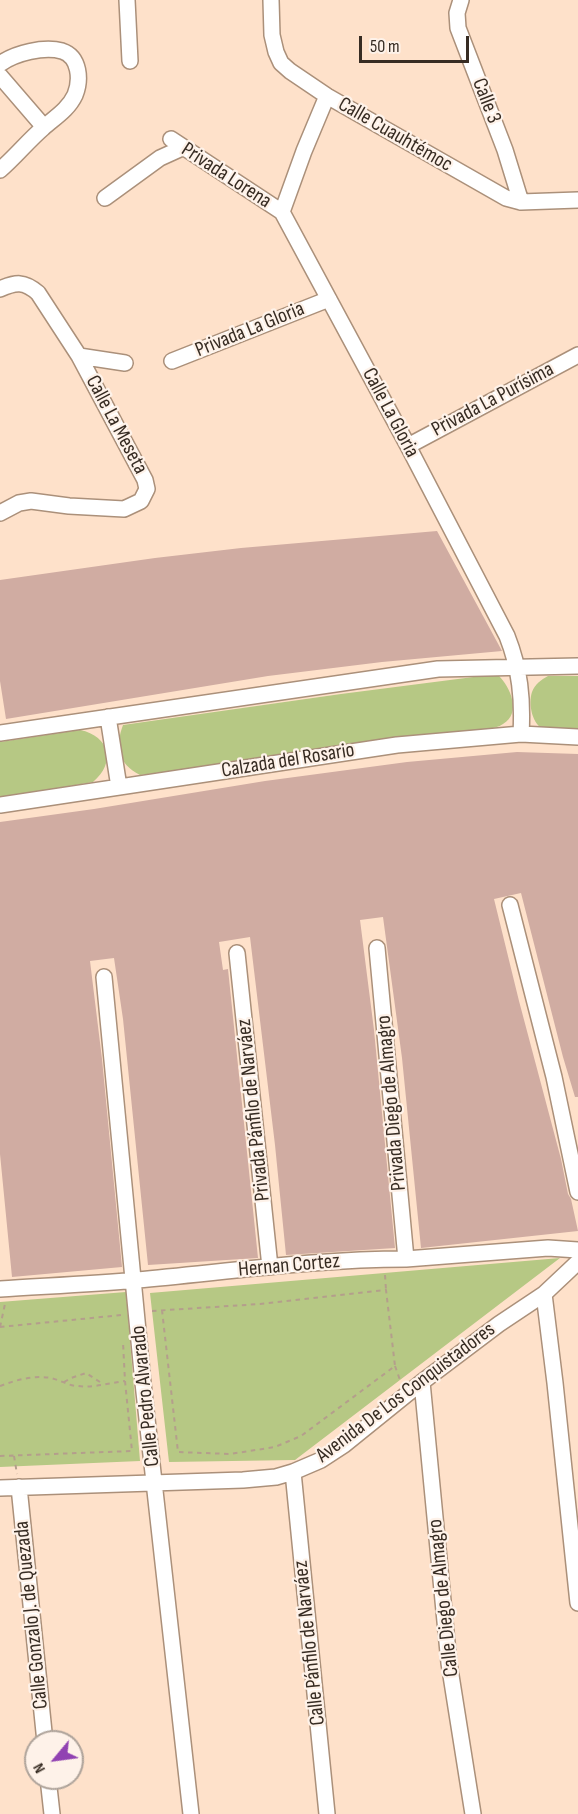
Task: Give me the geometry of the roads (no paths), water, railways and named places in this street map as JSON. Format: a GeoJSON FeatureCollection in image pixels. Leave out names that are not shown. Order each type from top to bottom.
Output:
{"type":"FeatureCollection","features":[{"type":"Feature","properties":{"kind":"street"},"geometry":{"type":"LineString","coordinates":[[127,0],[130,61]]}},
{"type":"Feature","properties":{"kind":"street","name":"Calle Cuauhtémoc"},"geometry":{"type":"LineString","coordinates":[[271,0],[272,35],[281,63],[327,96],[506,198],[521,202],[578,200]]}},
{"type":"Feature","properties":{"kind":"street","name":"Calle 3"},"geometry":{"type":"LineString","coordinates":[[461,0],[457,13],[458,28],[506,150],[521,202]]}},
{"type":"Feature","properties":{"kind":"street"},"geometry":{"type":"LineString","coordinates":[[0,64],[9,57],[29,52],[62,51],[70,56],[78,70],[75,95],[69,104],[0,170]]}},
{"type":"Feature","properties":{"kind":"street"},"geometry":{"type":"LineString","coordinates":[[0,76],[44,127]]}},
{"type":"Feature","properties":{"kind":"street"},"geometry":{"type":"LineString","coordinates":[[282,212],[327,96]]}},
{"type":"Feature","properties":{"kind":"street","name":"Privada Lorena"},"geometry":{"type":"LineString","coordinates":[[105,198],[177,144],[282,212]]}},
{"type":"Feature","properties":{"kind":"street","name":"Calle La Gloria"},"geometry":{"type":"LineString","coordinates":[[282,212],[408,446],[497,615],[514,652],[522,692],[520,734]]}},
{"type":"Feature","properties":{"kind":"street","name":"Calle La Meseta"},"geometry":{"type":"LineString","coordinates":[[0,289],[20,284],[30,286],[38,292],[79,356],[145,480],[147,489],[141,501],[124,509],[69,507],[31,501],[0,513]]}},
{"type":"Feature","properties":{"kind":"street","name":"Privada La Gloria"},"geometry":{"type":"LineString","coordinates":[[172,362],[329,300]]}},
{"type":"Feature","properties":{"kind":"street","name":"Privada La Purísima"},"geometry":{"type":"LineString","coordinates":[[408,446],[578,355]]}},
{"type":"Feature","properties":{"kind":"street"},"geometry":{"type":"LineString","coordinates":[[79,356],[124,363]]}},
{"type":"Feature","properties":{"kind":"street"},"geometry":{"type":"LineString","coordinates":[[0,733],[438,669],[578,666]]}},
{"type":"Feature","properties":{"kind":"street"},"geometry":{"type":"LineString","coordinates":[[108,717],[119,787]]}},
{"type":"Feature","properties":{"kind":"street","name":"Calzada del Rosario"},"geometry":{"type":"LineString","coordinates":[[0,805],[397,745],[520,734],[578,737]]}},
{"type":"Feature","properties":{"kind":"street"},"geometry":{"type":"LineString","coordinates":[[510,905],[554,1077],[578,1192]]}},
{"type":"Feature","properties":{"kind":"street","name":"Privada Diego de Almagro"},"geometry":{"type":"LineString","coordinates":[[377,948],[406,1259]]}},
{"type":"Feature","properties":{"kind":"street","name":"Privada Pánfilo de Narváez"},"geometry":{"type":"LineString","coordinates":[[237,953],[270,1267]]}},
{"type":"Feature","properties":{"kind":"street","name":"Calle Pedro Alvarado"},"geometry":{"type":"LineString","coordinates":[[104,977],[154,1483],[190,1814]]}},
{"type":"Feature","properties":{"kind":"street","name":"Hernan Cortez"},"geometry":{"type":"LineString","coordinates":[[4,1289],[385,1259],[548,1248],[578,1250]]}},
{"type":"Feature","properties":{"kind":"street","name":"Avenida De Los Conquistadores"},"geometry":{"type":"LineString","coordinates":[[0,1488],[243,1480],[276,1477],[293,1472],[321,1460],[344,1445],[422,1382],[499,1324],[544,1294],[578,1262]]}},
{"type":"Feature","properties":{"kind":"street"},"geometry":{"type":"LineString","coordinates":[[544,1294],[578,1603]]}},
{"type":"Feature","properties":{"kind":"street","name":"Calle Diego de Almagro"},"geometry":{"type":"LineString","coordinates":[[422,1382],[449,1663],[473,1814]]}},
{"type":"Feature","properties":{"kind":"street","name":"Calle Pánfilo de Narváez"},"geometry":{"type":"LineString","coordinates":[[293,1472],[327,1814]]}},
{"type":"Feature","properties":{"kind":"street","name":"Calle Gonzalo J. de Quezada"},"geometry":{"type":"LineString","coordinates":[[19,1487],[44,1730]]}},
{"type":"Feature","properties":{"kind":"street"},"geometry":{"type":"LineString","coordinates":[[49,1790],[51,1814]]}}]}
